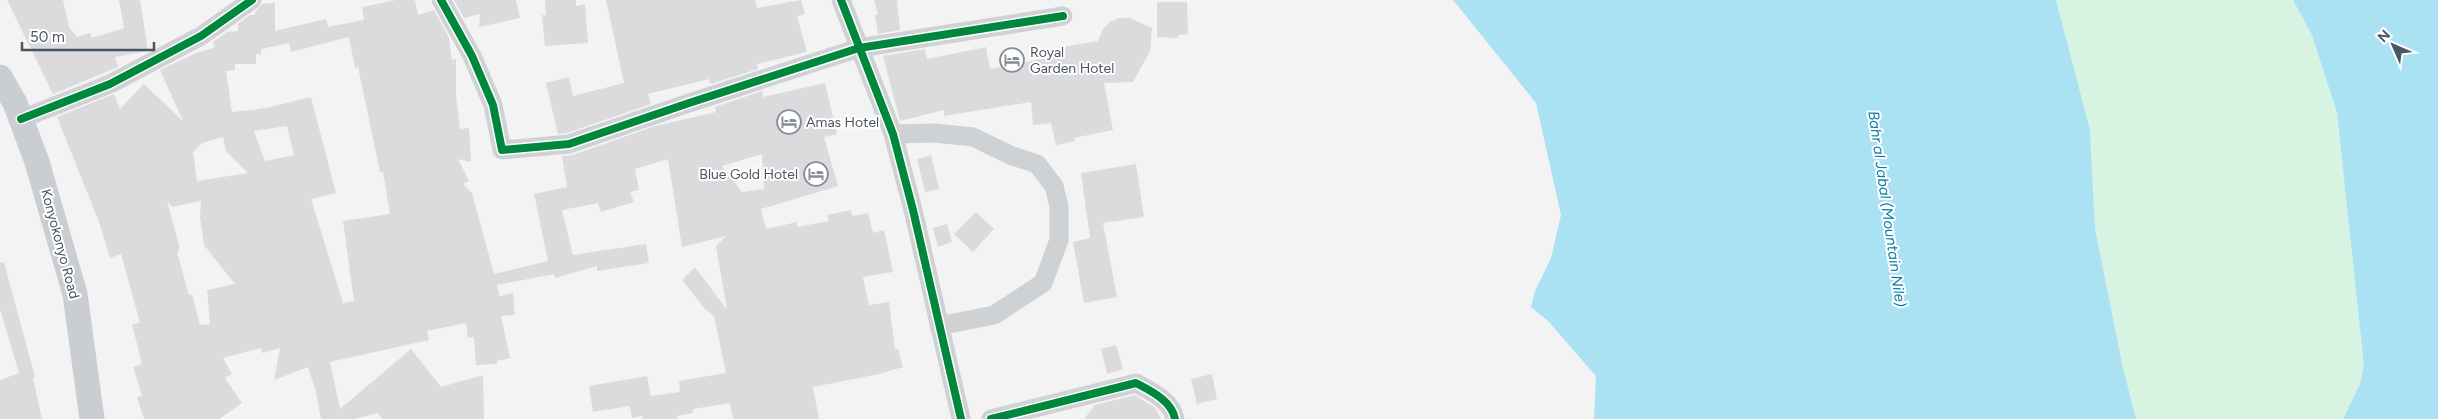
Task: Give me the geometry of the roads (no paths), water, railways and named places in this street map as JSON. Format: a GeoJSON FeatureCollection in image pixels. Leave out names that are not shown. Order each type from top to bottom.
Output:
{"type":"FeatureCollection","features":[{"type":"Feature","properties":{"kind":"main road","name":"Konyokonyo Road"},"geometry":{"type":"LineString","coordinates":[[0,77],[21,119],[36,162],[75,294],[92,419]]}},
{"type":"Feature","properties":{"kind":"street"},"geometry":{"type":"LineString","coordinates":[[21,119],[110,84],[201,36],[252,0]]}},
{"type":"Feature","properties":{"kind":"street"},"geometry":{"type":"LineString","coordinates":[[441,0],[472,56],[494,105],[502,150],[569,144],[859,48],[1063,16]]}},
{"type":"Feature","properties":{"kind":"street"},"geometry":{"type":"LineString","coordinates":[[841,0],[886,111],[893,134],[913,210],[961,419]]}},
{"type":"Feature","properties":{"kind":"street"},"geometry":{"type":"LineString","coordinates":[[893,134],[934,133],[973,137],[1010,155],[1037,164],[1054,186],[1058,206],[1059,240],[1043,283],[994,315],[939,326]]}},
{"type":"Feature","properties":{"kind":"street"},"geometry":{"type":"LineString","coordinates":[[991,419],[1136,383],[1159,395],[1174,414],[1175,419]]}},
{"type":"Feature","properties":{"kind":"water","name":"Bahr al Jabal (Mountain Nile)"},"geometry":{"type":"Polygon","coordinates":[[[1453,0],[2056,0],[2090,130],[2095,229],[2123,368],[2136,419],[1594,419],[1596,376],[1548,321],[1531,307],[1535,291],[1551,258],[1561,215],[1536,103],[1453,0]]]}},
{"type":"Feature","properties":{"kind":"water"},"geometry":{"type":"Polygon","coordinates":[[[2293,0],[2438,0],[2438,419],[2343,419],[2360,384],[2364,366],[2337,113],[2312,35],[2293,0]]]}},
{"type":"Feature","properties":{"kind":"place","name":"Royal Garden Hotel"},"geometry":{"type":"Point","coordinates":[1012,60]}},
{"type":"Feature","properties":{"kind":"place","name":"Amas Hotel"},"geometry":{"type":"Point","coordinates":[789,122]}},
{"type":"Feature","properties":{"kind":"place","name":"Blue Gold Hotel"},"geometry":{"type":"Point","coordinates":[816,174]}}]}
